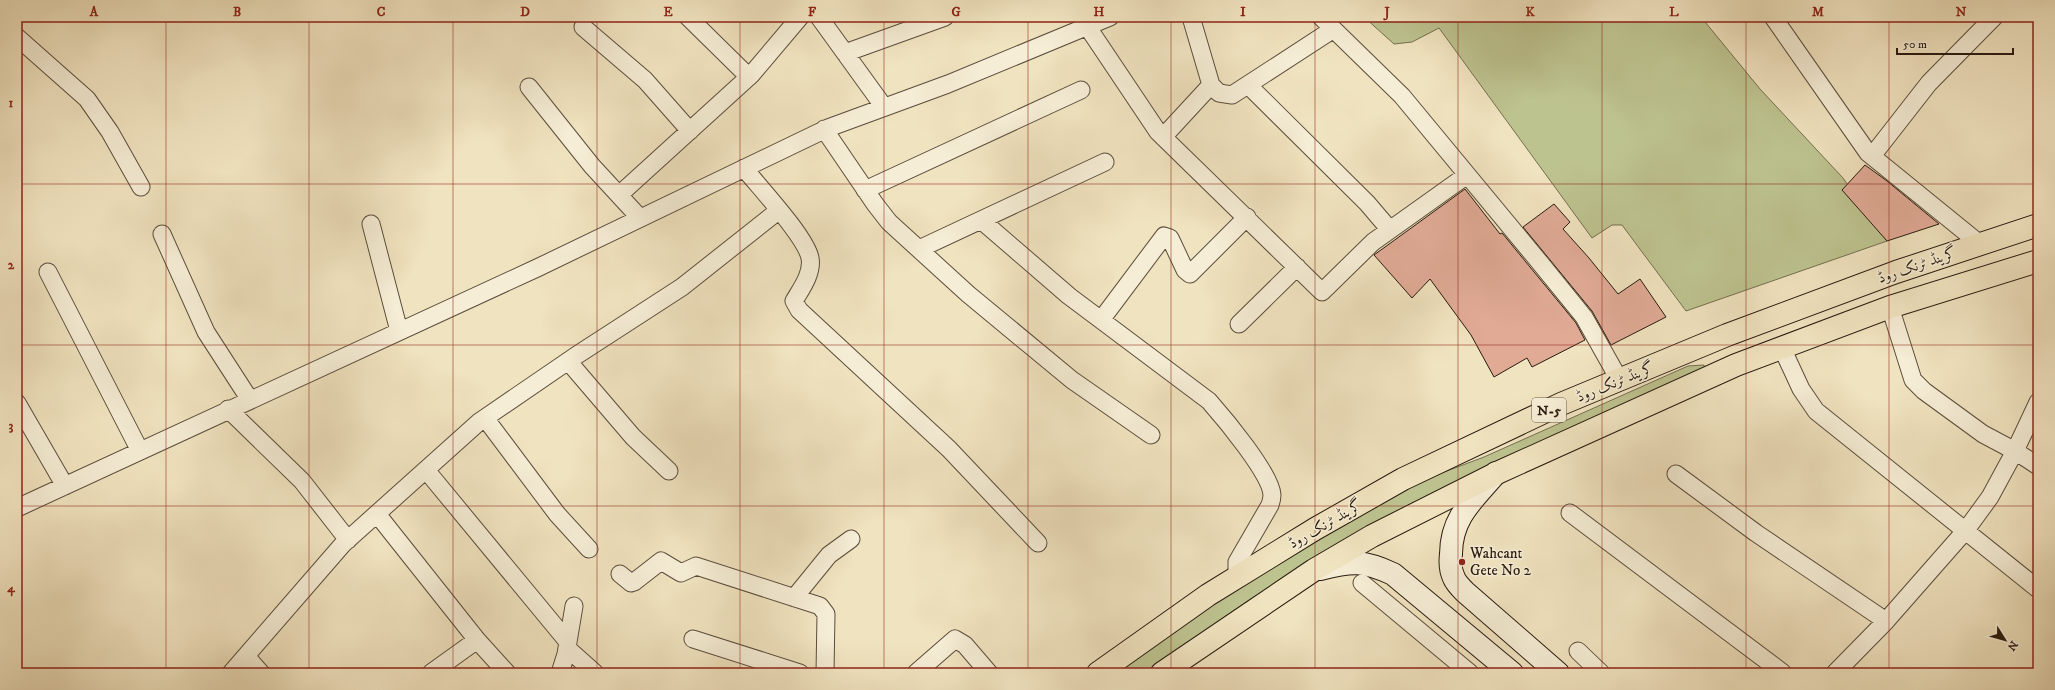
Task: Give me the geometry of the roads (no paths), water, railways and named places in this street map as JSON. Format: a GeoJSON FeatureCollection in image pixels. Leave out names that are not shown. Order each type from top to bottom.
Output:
{"type":"FeatureCollection","features":[{"type":"Feature","properties":{"kind":"highway","name":"گرینڈ ٹرنک روڈ"},"geometry":{"type":"LineString","coordinates":[[1098,673],[1208,595],[1315,529],[1403,479],[1561,404],[1620,381],[1727,335],[1896,272],[2038,225]]}},
{"type":"Feature","properties":{"kind":"highway","name":"گرینڈ ٹرنک روڈ"},"geometry":{"type":"LineString","coordinates":[[1162,673],[1314,570],[1372,536],[1497,473],[1736,365],[1890,307],[2038,261]]}},
{"type":"Feature","properties":{"kind":"highway"},"geometry":{"type":"LineString","coordinates":[[1727,335],[1736,365]]}},
{"type":"Feature","properties":{"kind":"main road"},"geometry":{"type":"LineString","coordinates":[[1497,473],[1472,501],[1453,529],[1451,542],[1451,570],[1454,579],[1465,592],[1558,673]]}},
{"type":"Feature","properties":{"kind":"main road"},"geometry":{"type":"LineString","coordinates":[[1314,570],[1352,562],[1377,566],[1393,574],[1512,673]]}},
{"type":"Feature","properties":{"kind":"street"},"geometry":{"type":"LineString","coordinates":[[688,17],[749,77]]}},
{"type":"Feature","properties":{"kind":"street"},"geometry":{"type":"LineString","coordinates":[[618,195],[749,77],[800,17]]}},
{"type":"Feature","properties":{"kind":"street"},"geometry":{"type":"LineString","coordinates":[[819,17],[884,107]]}},
{"type":"Feature","properties":{"kind":"street"},"geometry":{"type":"LineString","coordinates":[[17,508],[640,218],[824,129],[948,84],[1082,24],[1110,17]]}},
{"type":"Feature","properties":{"kind":"street"},"geometry":{"type":"LineString","coordinates":[[1191,17],[1211,85],[1219,93],[1232,95],[1332,30]]}},
{"type":"Feature","properties":{"kind":"street"},"geometry":{"type":"LineString","coordinates":[[1321,17],[1332,30],[1402,96],[1584,317],[1620,381]]}},
{"type":"Feature","properties":{"kind":"street"},"geometry":{"type":"LineString","coordinates":[[1773,17],[1872,156],[1980,244]]}},
{"type":"Feature","properties":{"kind":"street"},"geometry":{"type":"LineString","coordinates":[[1872,156],[1929,83],[1994,17]]}},
{"type":"Feature","properties":{"kind":"street"},"geometry":{"type":"LineString","coordinates":[[845,53],[941,18]]}},
{"type":"Feature","properties":{"kind":"street"},"geometry":{"type":"LineString","coordinates":[[1082,24],[1163,137],[1247,217],[1322,292],[1373,242],[1467,175]]}},
{"type":"Feature","properties":{"kind":"street"},"geometry":{"type":"LineString","coordinates":[[583,27],[645,80],[690,131]]}},
{"type":"Feature","properties":{"kind":"street"},"geometry":{"type":"LineString","coordinates":[[17,37],[88,99],[110,132],[141,187]]}},
{"type":"Feature","properties":{"kind":"street"},"geometry":{"type":"LineString","coordinates":[[1163,137],[1211,85]]}},
{"type":"Feature","properties":{"kind":"street"},"geometry":{"type":"LineString","coordinates":[[1248,85],[1367,203],[1390,230]]}},
{"type":"Feature","properties":{"kind":"street"},"geometry":{"type":"LineString","coordinates":[[529,87],[592,166],[640,218]]}},
{"type":"Feature","properties":{"kind":"street"},"geometry":{"type":"LineString","coordinates":[[865,190],[1081,90]]}},
{"type":"Feature","properties":{"kind":"street"},"geometry":{"type":"LineString","coordinates":[[824,129],[865,190],[890,222],[968,294],[1072,380],[1151,435]]}},
{"type":"Feature","properties":{"kind":"street"},"geometry":{"type":"LineString","coordinates":[[920,249],[1105,162]]}},
{"type":"Feature","properties":{"kind":"street"},"geometry":{"type":"LineString","coordinates":[[744,168],[804,242],[810,259],[808,275],[794,301],[798,310],[948,449],[1038,543]]}},
{"type":"Feature","properties":{"kind":"street"},"geometry":{"type":"LineString","coordinates":[[231,673],[348,540],[485,418],[568,361],[682,287],[778,211]]}},
{"type":"Feature","properties":{"kind":"street"},"geometry":{"type":"LineString","coordinates":[[1101,320],[1164,236],[1170,238],[1185,270],[1190,274],[1247,217]]}},
{"type":"Feature","properties":{"kind":"street"},"geometry":{"type":"LineString","coordinates":[[981,220],[1069,296],[1209,401],[1227,422],[1264,474],[1272,495],[1270,504],[1237,562],[1237,577]]}},
{"type":"Feature","properties":{"kind":"street"},"geometry":{"type":"LineString","coordinates":[[371,224],[399,331]]}},
{"type":"Feature","properties":{"kind":"street"},"geometry":{"type":"LineString","coordinates":[[162,234],[206,332],[250,400]]}},
{"type":"Feature","properties":{"kind":"street"},"geometry":{"type":"LineString","coordinates":[[1239,324],[1297,267]]}},
{"type":"Feature","properties":{"kind":"street"},"geometry":{"type":"LineString","coordinates":[[48,272],[140,451]]}},
{"type":"Feature","properties":{"kind":"street"},"geometry":{"type":"LineString","coordinates":[[1890,307],[1913,380],[1924,391],[1983,434],[2015,450],[2038,466]]}},
{"type":"Feature","properties":{"kind":"street"},"geometry":{"type":"LineString","coordinates":[[1782,348],[1801,389],[1816,411],[2038,589]]}},
{"type":"Feature","properties":{"kind":"street"},"geometry":{"type":"LineString","coordinates":[[568,361],[633,437],[669,471]]}},
{"type":"Feature","properties":{"kind":"street"},"geometry":{"type":"LineString","coordinates":[[1835,673],[1886,621],[1966,530],[1990,497],[2038,402]]}},
{"type":"Feature","properties":{"kind":"street"},"geometry":{"type":"LineString","coordinates":[[17,403],[65,486]]}},
{"type":"Feature","properties":{"kind":"street"},"geometry":{"type":"LineString","coordinates":[[228,409],[302,481],[348,540]]}},
{"type":"Feature","properties":{"kind":"street"},"geometry":{"type":"LineString","coordinates":[[485,418],[557,514],[589,549]]}},
{"type":"Feature","properties":{"kind":"street"},"geometry":{"type":"LineString","coordinates":[[426,470],[567,645],[595,673]]}},
{"type":"Feature","properties":{"kind":"street"},"geometry":{"type":"LineString","coordinates":[[1676,474],[1756,533],[1886,621]]}},
{"type":"Feature","properties":{"kind":"street"},"geometry":{"type":"LineString","coordinates":[[1570,513],[1783,673]]}},
{"type":"Feature","properties":{"kind":"street"},"geometry":{"type":"LineString","coordinates":[[377,514],[477,640],[507,673]]}},
{"type":"Feature","properties":{"kind":"street"},"geometry":{"type":"LineString","coordinates":[[794,598],[829,556],[851,539]]}},
{"type":"Feature","properties":{"kind":"street"},"geometry":{"type":"LineString","coordinates":[[620,574],[631,583],[661,561],[682,573],[696,566],[820,606],[826,614],[825,673]]}},
{"type":"Feature","properties":{"kind":"street"},"geometry":{"type":"LineString","coordinates":[[1362,583],[1470,673]]}},
{"type":"Feature","properties":{"kind":"street"},"geometry":{"type":"LineString","coordinates":[[560,673],[574,606]]}},
{"type":"Feature","properties":{"kind":"street"},"geometry":{"type":"LineString","coordinates":[[693,639],[800,673]]}},
{"type":"Feature","properties":{"kind":"street"},"geometry":{"type":"LineString","coordinates":[[916,673],[955,639],[965,645],[989,673]]}},
{"type":"Feature","properties":{"kind":"street"},"geometry":{"type":"LineString","coordinates":[[431,673],[477,640]]}},
{"type":"Feature","properties":{"kind":"street"},"geometry":{"type":"LineString","coordinates":[[1578,651],[1601,673]]}},
{"type":"Feature","properties":{"kind":"street"},"geometry":{"type":"LineString","coordinates":[[246,656],[261,673]]}},
{"type":"Feature","properties":{"kind":"place","name":"Wahcant Gete No 2"},"geometry":{"type":"Point","coordinates":[1462,562]}}]}
